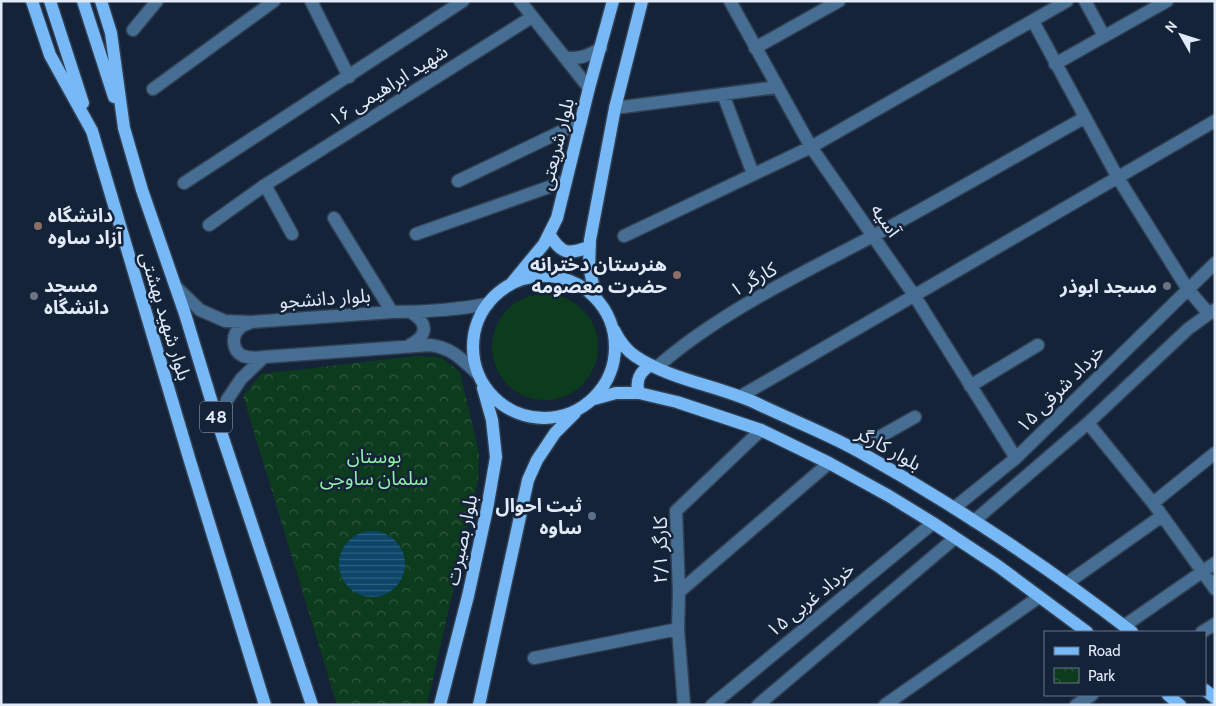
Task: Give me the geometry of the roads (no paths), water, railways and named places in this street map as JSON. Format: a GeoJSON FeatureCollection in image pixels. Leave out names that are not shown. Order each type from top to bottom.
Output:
{"type":"FeatureCollection","features":[{"type":"Feature","properties":{"kind":"main road","name":"بلوار شهید بهشتی"},"geometry":{"type":"LineString","coordinates":[[32,1],[50,55],[92,132],[187,452],[265,705]]}},
{"type":"Feature","properties":{"kind":"main road","name":"48"},"geometry":{"type":"LineString","coordinates":[[50,1],[92,132]]}},
{"type":"Feature","properties":{"kind":"main road","name":"48"},"geometry":{"type":"LineString","coordinates":[[83,1],[124,128]]}},
{"type":"Feature","properties":{"kind":"main road","name":"بلوار شهید بهشتی"},"geometry":{"type":"LineString","coordinates":[[101,1],[111,33],[124,128],[142,190],[176,287],[219,426],[312,705]]}},
{"type":"Feature","properties":{"kind":"main road","name":"بلوار شریعتی"},"geometry":{"type":"LineString","coordinates":[[510,284],[544,244],[557,218],[588,88],[613,1]]}},
{"type":"Feature","properties":{"kind":"main road"},"geometry":{"type":"LineString","coordinates":[[596,297],[589,267],[589,247],[602,169],[615,108],[642,1]]}},
{"type":"Feature","properties":{"kind":"main road"},"geometry":{"type":"LineString","coordinates":[[549,234],[564,252],[577,251],[589,247]]}},
{"type":"Feature","properties":{"kind":"main road"},"geometry":{"type":"LineString","coordinates":[[480,705],[528,480],[537,460],[555,433],[601,391],[611,372],[616,351],[614,330],[607,312],[596,297],[579,285],[560,278],[540,276],[510,284],[488,304],[480,317],[475,331],[473,345],[474,360],[480,378],[496,401],[518,414],[542,419],[555,418],[578,410]]}},
{"type":"Feature","properties":{"kind":"main road","name":"بلوار کارگر"},"geometry":{"type":"LineString","coordinates":[[614,330],[620,340],[634,355],[654,366],[741,396],[856,450],[974,521],[1067,583],[1128,629]]}},
{"type":"Feature","properties":{"kind":"main road"},"geometry":{"type":"LineString","coordinates":[[639,393],[637,385],[642,370],[654,366]]}},
{"type":"Feature","properties":{"kind":"main road","name":"بلوار بصیرت"},"geometry":{"type":"LineString","coordinates":[[440,705],[468,596],[487,509],[496,456],[492,420],[480,378]]}},
{"type":"Feature","properties":{"kind":"main road"},"geometry":{"type":"LineString","coordinates":[[594,399],[616,393],[639,393],[677,402],[761,430],[829,463],[933,523],[998,566],[1086,631]]}},
{"type":"Feature","properties":{"kind":"main road"},"geometry":{"type":"LineString","coordinates":[[1169,696],[1180,705]]}},
{"type":"Feature","properties":{"kind":"street"},"geometry":{"type":"LineString","coordinates":[[133,30],[158,1]]}},
{"type":"Feature","properties":{"kind":"street"},"geometry":{"type":"LineString","coordinates":[[153,89],[274,1]]}},
{"type":"Feature","properties":{"kind":"street"},"geometry":{"type":"LineString","coordinates":[[311,1],[349,77]]}},
{"type":"Feature","properties":{"kind":"street"},"geometry":{"type":"LineString","coordinates":[[184,183],[463,1]]}},
{"type":"Feature","properties":{"kind":"street"},"geometry":{"type":"LineString","coordinates":[[520,1],[588,88]]}},
{"type":"Feature","properties":{"kind":"street","name":"آسیه"},"geometry":{"type":"LineString","coordinates":[[730,1],[811,147],[914,295],[1016,458]]}},
{"type":"Feature","properties":{"kind":"street"},"geometry":{"type":"LineString","coordinates":[[755,48],[839,1]]}},
{"type":"Feature","properties":{"kind":"street"},"geometry":{"type":"LineString","coordinates":[[624,236],[811,147],[1067,1]]}},
{"type":"Feature","properties":{"kind":"street"},"geometry":{"type":"LineString","coordinates":[[1085,1],[1104,36]]}},
{"type":"Feature","properties":{"kind":"street"},"geometry":{"type":"LineString","coordinates":[[1055,64],[1167,1]]}},
{"type":"Feature","properties":{"kind":"street","name":"شهید ابراهیمی ۱۶"},"geometry":{"type":"LineString","coordinates":[[208,224],[265,185],[532,17]]}},
{"type":"Feature","properties":{"kind":"street"},"geometry":{"type":"LineString","coordinates":[[974,521],[1088,423],[1188,329],[1212,312],[1187,288],[1118,178],[1033,21]]}},
{"type":"Feature","properties":{"kind":"street"},"geometry":{"type":"LineString","coordinates":[[564,57],[574,59],[583,57],[601,48]]}},
{"type":"Feature","properties":{"kind":"street"},"geometry":{"type":"LineString","coordinates":[[615,108],[777,87]]}},
{"type":"Feature","properties":{"kind":"street"},"geometry":{"type":"LineString","coordinates":[[723,94],[753,174]]}},
{"type":"Feature","properties":{"kind":"street","name":"کارگر ۱"},"geometry":{"type":"LineString","coordinates":[[654,366],[725,316],[874,236],[1084,118]]}},
{"type":"Feature","properties":{"kind":"street"},"geometry":{"type":"LineString","coordinates":[[741,396],[1215,121]]}},
{"type":"Feature","properties":{"kind":"street"},"geometry":{"type":"LineString","coordinates":[[458,182],[581,122]]}},
{"type":"Feature","properties":{"kind":"street"},"geometry":{"type":"LineString","coordinates":[[416,234],[566,181]]}},
{"type":"Feature","properties":{"kind":"street"},"geometry":{"type":"LineString","coordinates":[[265,185],[292,234]]}},
{"type":"Feature","properties":{"kind":"street"},"geometry":{"type":"LineString","coordinates":[[334,218],[392,312]]}},
{"type":"Feature","properties":{"kind":"street","name":"۱۵ خرداد شرقی"},"geometry":{"type":"LineString","coordinates":[[954,508],[1016,458],[1187,288],[1214,265]]}},
{"type":"Feature","properties":{"kind":"street","name":"بلوار دانشجو"},"geometry":{"type":"LineString","coordinates":[[176,287],[200,310],[225,321],[251,322],[392,312],[412,313],[462,309],[488,304]]}},
{"type":"Feature","properties":{"kind":"street"},"geometry":{"type":"LineString","coordinates":[[410,345],[420,340],[424,332],[420,319],[412,313]]}},
{"type":"Feature","properties":{"kind":"street"},"geometry":{"type":"LineString","coordinates":[[251,322],[240,328],[234,337],[234,345],[239,353],[245,357],[430,344],[443,346],[480,378]]}},
{"type":"Feature","properties":{"kind":"street"},"geometry":{"type":"LineString","coordinates":[[970,386],[1038,345]]}},
{"type":"Feature","properties":{"kind":"street"},"geometry":{"type":"LineString","coordinates":[[219,426],[227,400],[242,379],[264,357]]}},
{"type":"Feature","properties":{"kind":"street"},"geometry":{"type":"LineString","coordinates":[[856,450],[915,417]]}},
{"type":"Feature","properties":{"kind":"street"},"geometry":{"type":"LineString","coordinates":[[1088,423],[1153,503],[1215,589]]}},
{"type":"Feature","properties":{"kind":"street","name":"کارگر ۲/۱"},"geometry":{"type":"LineString","coordinates":[[684,705],[678,629],[679,592],[676,512],[761,430]]}},
{"type":"Feature","properties":{"kind":"street"},"geometry":{"type":"LineString","coordinates":[[1153,503],[1215,453]]}},
{"type":"Feature","properties":{"kind":"street"},"geometry":{"type":"LineString","coordinates":[[679,592],[829,463]]}},
{"type":"Feature","properties":{"kind":"street"},"geometry":{"type":"LineString","coordinates":[[1067,583],[1162,516]]}},
{"type":"Feature","properties":{"kind":"street","name":"۱۵ خرداد غربی"},"geometry":{"type":"LineString","coordinates":[[712,705],[933,523]]}},
{"type":"Feature","properties":{"kind":"street"},"geometry":{"type":"LineString","coordinates":[[758,705],[955,538]]}},
{"type":"Feature","properties":{"kind":"street"},"geometry":{"type":"LineString","coordinates":[[1128,629],[1215,563]]}},
{"type":"Feature","properties":{"kind":"street"},"geometry":{"type":"LineString","coordinates":[[885,705],[1039,597]]}},
{"type":"Feature","properties":{"kind":"street"},"geometry":{"type":"LineString","coordinates":[[1204,631],[1215,624]]}},
{"type":"Feature","properties":{"kind":"street"},"geometry":{"type":"LineString","coordinates":[[534,658],[678,629]]}},
{"type":"Feature","properties":{"kind":"street"},"geometry":{"type":"LineString","coordinates":[[1076,705],[1090,696]]}},
{"type":"Feature","properties":{"kind":"water"},"geometry":{"type":"Polygon","coordinates":[[[378,531],[396,540],[403,551],[405,564],[403,577],[396,588],[385,595],[366,597],[348,588],[341,577],[339,558],[348,540],[359,533],[378,531]]]}},
{"type":"Feature","properties":{"kind":"place","name":"دانشگاه آزاد ساوه"},"geometry":{"type":"Point","coordinates":[38,226]}},
{"type":"Feature","properties":{"kind":"place","name":"هنرستان دخترانه حضرت معصومه"},"geometry":{"type":"Point","coordinates":[677,275]}},
{"type":"Feature","properties":{"kind":"place","name":"مسجد ابوذر"},"geometry":{"type":"Point","coordinates":[1167,286]}},
{"type":"Feature","properties":{"kind":"place","name":"مسجد دانشگاه"},"geometry":{"type":"Point","coordinates":[34,296]}},
{"type":"Feature","properties":{"kind":"place","name":"ثبت احوال ساوه"},"geometry":{"type":"Point","coordinates":[592,516]}},
{"type":"Feature","properties":{"kind":"park label","name":"بوستان سلمان ساوجی"},"geometry":{"type":"Point","coordinates":[374,467]}}]}
